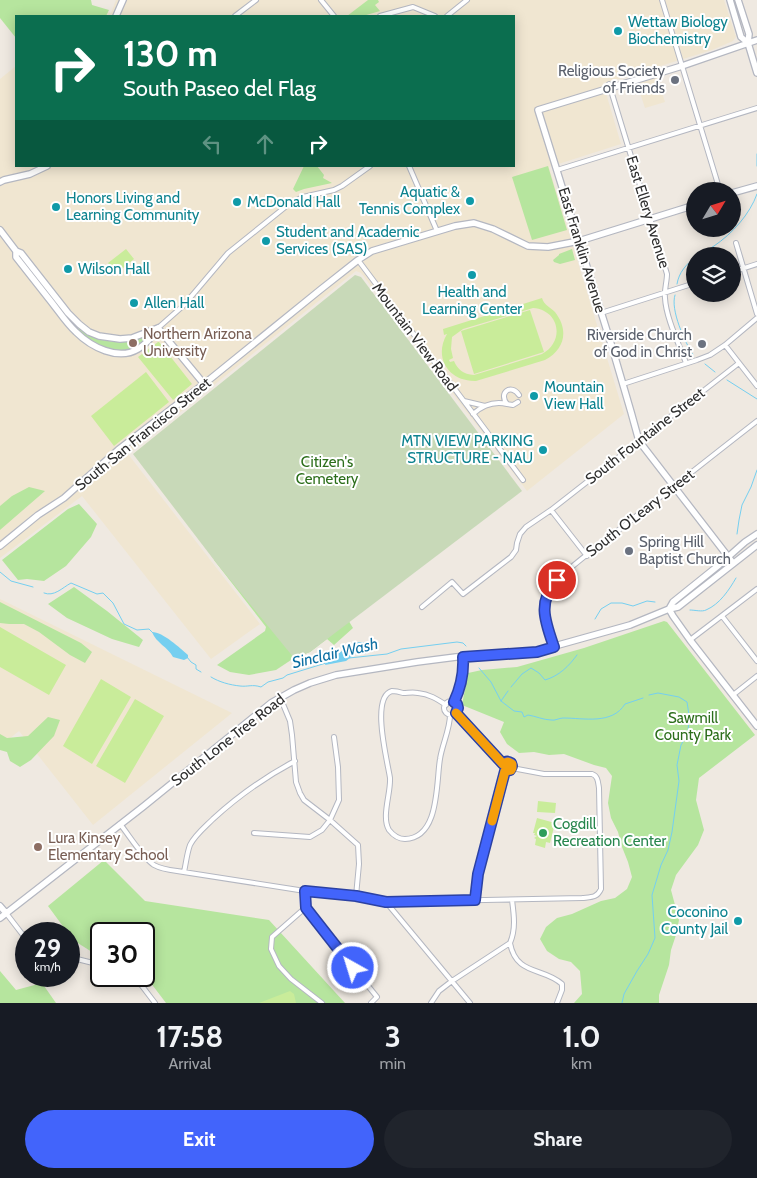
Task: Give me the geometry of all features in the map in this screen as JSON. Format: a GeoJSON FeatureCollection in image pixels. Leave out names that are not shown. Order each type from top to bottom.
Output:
{"type":"FeatureCollection","features":[{"type":"Feature","properties":{"kind":"street"},"geometry":{"type":"LineString","coordinates":[[116,15],[123,0]]}},
{"type":"Feature","properties":{"kind":"street"},"geometry":{"type":"LineString","coordinates":[[236,15],[256,0]]}},
{"type":"Feature","properties":{"kind":"street"},"geometry":{"type":"LineString","coordinates":[[321,0],[333,15]]}},
{"type":"Feature","properties":{"kind":"street"},"geometry":{"type":"LineString","coordinates":[[413,0],[416,8]]}},
{"type":"Feature","properties":{"kind":"street"},"geometry":{"type":"LineString","coordinates":[[448,15],[467,0]]}},
{"type":"Feature","properties":{"kind":"street"},"geometry":{"type":"LineString","coordinates":[[662,0],[717,182]]}},
{"type":"Feature","properties":{"kind":"street"},"geometry":{"type":"LineString","coordinates":[[730,0],[741,37],[748,43]]}},
{"type":"Feature","properties":{"kind":"street"},"geometry":{"type":"LineString","coordinates":[[738,0],[749,34],[748,43],[757,73]]}},
{"type":"Feature","properties":{"kind":"street"},"geometry":{"type":"LineString","coordinates":[[383,15],[413,7],[433,15]]}},
{"type":"Feature","properties":{"kind":"street"},"geometry":{"type":"LineString","coordinates":[[610,86],[682,66],[757,40]]}},
{"type":"Feature","properties":{"kind":"street","name":"East Franklin Avenue"},"geometry":{"type":"LineString","coordinates":[[610,86],[538,110],[623,384],[638,442],[733,563]]}},
{"type":"Feature","properties":{"kind":"street","name":"East Ellery Avenue"},"geometry":{"type":"LineString","coordinates":[[610,86],[666,274],[665,293],[668,314],[686,363]]}},
{"type":"Feature","properties":{"kind":"street"},"geometry":{"type":"LineString","coordinates":[[557,170],[757,108]]}},
{"type":"Feature","properties":{"kind":"street"},"geometry":{"type":"LineString","coordinates":[[0,182],[30,174],[45,167]]}},
{"type":"Feature","properties":{"kind":"street"},"geometry":{"type":"LineString","coordinates":[[16,251],[16,257],[75,332],[89,343],[106,352],[131,352],[150,340],[158,328],[184,305],[228,253],[289,204],[304,197],[334,190],[369,167]]}},
{"type":"Feature","properties":{"kind":"street"},"geometry":{"type":"LineString","coordinates":[[409,167],[437,231]]}},
{"type":"Feature","properties":{"kind":"street"},"geometry":{"type":"LineString","coordinates":[[741,191],[757,186]]}},
{"type":"Feature","properties":{"kind":"street","name":"South San Francisco Street"},"geometry":{"type":"LineString","coordinates":[[0,546],[38,515],[64,498],[118,450],[204,384],[358,260],[372,251],[455,226],[474,223],[493,229],[521,244],[548,248],[578,241],[686,208]]}},
{"type":"Feature","properties":{"kind":"street"},"geometry":{"type":"LineString","coordinates":[[0,230],[16,251],[21,253],[68,313],[88,332],[99,336],[120,339],[132,338],[158,328]]}},
{"type":"Feature","properties":{"kind":"street"},"geometry":{"type":"LineString","coordinates":[[736,243],[757,314]]}},
{"type":"Feature","properties":{"kind":"street","name":"Mountain View Road"},"geometry":{"type":"LineString","coordinates":[[358,260],[523,480]]}},
{"type":"Feature","properties":{"kind":"street"},"geometry":{"type":"LineString","coordinates":[[741,269],[757,264]]}},
{"type":"Feature","properties":{"kind":"street"},"geometry":{"type":"LineString","coordinates":[[601,313],[686,286]]}},
{"type":"Feature","properties":{"kind":"street"},"geometry":{"type":"LineString","coordinates":[[623,384],[710,355],[757,318]]}},
{"type":"Feature","properties":{"kind":"street"},"geometry":{"type":"LineString","coordinates":[[158,328],[204,384]]}},
{"type":"Feature","properties":{"kind":"street"},"geometry":{"type":"LineString","coordinates":[[725,345],[757,386]]}},
{"type":"Feature","properties":{"kind":"street","name":"South Fountaine Street"},"geometry":{"type":"LineString","coordinates":[[422,607],[452,582],[463,594],[511,557],[516,550],[520,534],[526,527],[551,510],[738,363]]}},
{"type":"Feature","properties":{"kind":"street"},"geometry":{"type":"LineString","coordinates":[[499,402],[506,391],[512,389],[517,391],[519,395]]}},
{"type":"Feature","properties":{"kind":"street"},"geometry":{"type":"LineString","coordinates":[[504,395],[504,400],[507,404]]}},
{"type":"Feature","properties":{"kind":"street"},"geometry":{"type":"LineString","coordinates":[[464,401],[485,406]]}},
{"type":"Feature","properties":{"kind":"street"},"geometry":{"type":"LineString","coordinates":[[473,414],[485,406],[499,402],[513,405],[518,402]]}},
{"type":"Feature","properties":{"kind":"street","name":"South O'Leary Street"},"geometry":{"type":"LineString","coordinates":[[554,647],[546,620],[544,604],[551,586],[757,421]]}},
{"type":"Feature","properties":{"kind":"street"},"geometry":{"type":"LineString","coordinates":[[551,510],[587,556]]}},
{"type":"Feature","properties":{"kind":"street","name":"South Lone Tree Road"},"geometry":{"type":"LineString","coordinates":[[670,609],[673,602],[757,534]]}},
{"type":"Feature","properties":{"kind":"street","name":"South Lone Tree Road"},"geometry":{"type":"LineString","coordinates":[[0,918],[271,703],[310,683],[336,675],[417,662],[537,652],[630,625],[678,607],[757,545]]}},
{"type":"Feature","properties":{"kind":"street"},"geometry":{"type":"LineString","coordinates":[[690,640],[756,591]]}},
{"type":"Feature","properties":{"kind":"street"},"geometry":{"type":"LineString","coordinates":[[670,609],[690,640],[757,726]]}},
{"type":"Feature","properties":{"kind":"street"},"geometry":{"type":"LineString","coordinates":[[722,616],[757,661]]}},
{"type":"Feature","properties":{"kind":"street"},"geometry":{"type":"LineString","coordinates":[[454,702],[462,683],[463,657]]}},
{"type":"Feature","properties":{"kind":"street"},"geometry":{"type":"LineString","coordinates":[[733,695],[757,676]]}},
{"type":"Feature","properties":{"kind":"street"},"geometry":{"type":"LineString","coordinates":[[393,691],[420,693],[430,695],[446,705],[445,710],[450,715],[450,722],[440,758],[435,806],[431,819],[425,828],[416,835],[406,839],[396,837],[389,830],[385,819],[390,782],[382,725],[382,709],[385,698],[393,691]]}},
{"type":"Feature","properties":{"kind":"street"},"geometry":{"type":"LineString","coordinates":[[280,698],[290,721],[296,782],[300,793],[304,800],[358,845],[359,864],[356,896]]}},
{"type":"Feature","properties":{"kind":"street"},"geometry":{"type":"LineString","coordinates":[[446,705],[454,702]]}},
{"type":"Feature","properties":{"kind":"street"},"geometry":{"type":"LineString","coordinates":[[454,702],[458,708],[456,713]]}},
{"type":"Feature","properties":{"kind":"street"},"geometry":{"type":"LineString","coordinates":[[450,715],[456,713]]}},
{"type":"Feature","properties":{"kind":"street"},"geometry":{"type":"LineString","coordinates":[[456,713],[503,764],[505,771],[478,874],[475,900]]}},
{"type":"Feature","properties":{"kind":"street"},"geometry":{"type":"LineString","coordinates":[[254,833],[310,837],[322,830],[330,820],[339,800],[338,767],[334,737]]}},
{"type":"Feature","properties":{"kind":"street"},"geometry":{"type":"LineString","coordinates":[[184,872],[190,844],[206,825],[252,786],[295,761]]}},
{"type":"Feature","properties":{"kind":"street"},"geometry":{"type":"LineString","coordinates":[[503,764],[509,762],[512,764],[512,768]]}},
{"type":"Feature","properties":{"kind":"street"},"geometry":{"type":"LineString","coordinates":[[120,824],[154,865],[166,869],[305,891],[356,896],[386,902],[594,897],[601,889],[599,788],[596,776],[590,774],[544,774],[512,768],[505,771]]}},
{"type":"Feature","properties":{"kind":"street"},"geometry":{"type":"LineString","coordinates":[[305,891],[306,908],[377,997],[371,1003]]}},
{"type":"Feature","properties":{"kind":"street"},"geometry":{"type":"LineString","coordinates":[[431,1003],[439,992],[452,981],[510,943],[513,936],[515,917],[512,900]]}},
{"type":"Feature","properties":{"kind":"street"},"geometry":{"type":"LineString","coordinates":[[386,902],[470,1003]]}},
{"type":"Feature","properties":{"kind":"street"},"geometry":{"type":"LineString","coordinates":[[0,906],[15,924]]}},
{"type":"Feature","properties":{"kind":"street"},"geometry":{"type":"LineString","coordinates":[[306,908],[272,938],[270,949],[280,966],[291,979],[322,1003]]}},
{"type":"Feature","properties":{"kind":"street"},"geometry":{"type":"LineString","coordinates":[[510,943],[512,953],[525,966],[556,979],[562,984],[562,990],[557,1003]]}},
{"type":"Feature","properties":{"kind":"street"},"geometry":{"type":"LineString","coordinates":[[143,987],[154,1003]]}},
{"type":"Feature","properties":{"kind":"shaded area","name":"Northern Arizona University"},"geometry":{"type":"Polygon","coordinates":[[[116,0],[724,0],[736,37],[733,41],[712,50],[654,68],[665,102],[645,108],[634,75],[603,83],[621,144],[549,167],[624,414],[527,491],[361,273],[356,271],[128,454],[260,624],[211,659],[82,496],[0,558],[0,79],[15,67],[15,167],[515,167],[515,15],[79,15],[90,6],[111,13],[116,0]]]}},
{"type":"Feature","properties":{"kind":"shaded area"},"geometry":{"type":"Polygon","coordinates":[[[0,599],[232,713],[93,825],[19,731],[0,746],[0,599]]]}},
{"type":"Feature","properties":{"kind":"green space"},"geometry":{"type":"Polygon","coordinates":[[[0,0],[91,0],[92,5],[109,10],[106,15],[15,15],[15,37],[0,18],[0,0]]]}},
{"type":"Feature","properties":{"kind":"green space"},"geometry":{"type":"Polygon","coordinates":[[[368,0],[378,0],[379,2],[375,5],[380,11],[366,15],[348,15],[368,0]]]}},
{"type":"Feature","properties":{"kind":"green space"},"geometry":{"type":"Polygon","coordinates":[[[548,166],[567,230],[532,240],[512,177],[548,166]]]}},
{"type":"Feature","properties":{"kind":"green space"},"geometry":{"type":"Polygon","coordinates":[[[304,167],[318,167],[324,175],[323,178],[332,183],[296,192],[293,189],[304,167]]]}},
{"type":"Feature","properties":{"kind":"green space"},"geometry":{"type":"Polygon","coordinates":[[[126,249],[134,259],[117,273],[108,263],[126,249]]]}},
{"type":"Feature","properties":{"kind":"green space"},"geometry":{"type":"Polygon","coordinates":[[[572,249],[575,260],[560,264],[554,262],[553,260],[559,254],[572,249]]]}},
{"type":"Feature","properties":{"kind":"green space","name":"Citizen's Cemetery"},"geometry":{"type":"Polygon","coordinates":[[[355,275],[361,277],[522,491],[310,652],[294,658],[214,560],[133,454],[355,275]]]}},
{"type":"Feature","properties":{"kind":"green space"},"geometry":{"type":"Polygon","coordinates":[[[542,298],[559,319],[562,326],[563,339],[561,345],[552,356],[545,360],[476,381],[458,377],[446,367],[442,352],[447,334],[444,335],[443,329],[542,298]],[[533,308],[463,329],[452,337],[451,349],[453,358],[449,360],[450,362],[454,361],[461,371],[474,375],[542,354],[554,342],[556,327],[554,320],[542,310],[533,308]]]}},
{"type":"Feature","properties":{"kind":"green space"},"geometry":{"type":"Polygon","coordinates":[[[530,310],[544,352],[474,374],[461,331],[530,310]]]}},
{"type":"Feature","properties":{"kind":"green space"},"geometry":{"type":"Polygon","coordinates":[[[79,328],[103,340],[119,342],[146,336],[147,338],[133,348],[117,351],[95,343],[77,330],[79,328]]]}},
{"type":"Feature","properties":{"kind":"green space"},"geometry":{"type":"Polygon","coordinates":[[[158,342],[192,384],[173,400],[138,357],[158,342]]]}},
{"type":"Feature","properties":{"kind":"green space"},"geometry":{"type":"Polygon","coordinates":[[[146,372],[169,402],[114,446],[91,416],[146,372]]]}},
{"type":"Feature","properties":{"kind":"green space"},"geometry":{"type":"Polygon","coordinates":[[[29,487],[45,491],[0,530],[0,506],[12,496],[29,487]]]}},
{"type":"Feature","properties":{"kind":"green space"},"geometry":{"type":"Polygon","coordinates":[[[79,504],[97,524],[91,537],[66,566],[44,581],[18,580],[2,560],[68,509],[79,504]]]}},
{"type":"Feature","properties":{"kind":"green space"},"geometry":{"type":"Polygon","coordinates":[[[240,541],[341,608],[353,628],[334,645],[327,639],[310,652],[294,658],[276,670],[249,675],[230,672],[217,665],[265,631],[266,627],[214,560],[240,541]]]}},
{"type":"Feature","properties":{"kind":"green space"},"geometry":{"type":"Polygon","coordinates":[[[74,587],[143,640],[139,647],[112,639],[67,618],[48,604],[74,587]]]}},
{"type":"Feature","properties":{"kind":"green space"},"geometry":{"type":"Polygon","coordinates":[[[0,602],[81,643],[92,652],[85,663],[24,624],[0,623],[0,602]]]}},
{"type":"Feature","properties":{"kind":"green space","name":"Sawmill County Park"},"geometry":{"type":"Polygon","coordinates":[[[664,621],[667,622],[755,735],[699,778],[696,800],[704,830],[698,845],[676,875],[671,890],[679,920],[669,965],[659,995],[659,1003],[574,1003],[582,994],[580,971],[571,962],[559,959],[547,951],[540,939],[546,927],[557,918],[572,914],[601,901],[615,898],[627,889],[632,877],[618,832],[611,818],[608,803],[612,776],[606,768],[564,754],[519,753],[507,744],[500,732],[504,722],[462,705],[468,673],[517,667],[584,648],[664,621]]]}},
{"type":"Feature","properties":{"kind":"green space"},"geometry":{"type":"Polygon","coordinates":[[[0,627],[66,665],[49,695],[0,667],[0,627]]]}},
{"type":"Feature","properties":{"kind":"green space"},"geometry":{"type":"Polygon","coordinates":[[[101,679],[131,697],[92,764],[63,746],[101,679]]]}},
{"type":"Feature","properties":{"kind":"green space"},"geometry":{"type":"Polygon","coordinates":[[[135,699],[164,716],[125,783],[96,766],[135,699]]]}},
{"type":"Feature","properties":{"kind":"green space"},"geometry":{"type":"Polygon","coordinates":[[[48,717],[60,720],[54,736],[31,760],[20,767],[10,761],[7,752],[0,750],[0,734],[7,738],[28,736],[48,717]]]}},
{"type":"Feature","properties":{"kind":"green space"},"geometry":{"type":"Polygon","coordinates":[[[538,801],[556,803],[555,813],[537,812],[538,801]]]}},
{"type":"Feature","properties":{"kind":"green space","name":"Cogdill Recreation Center"},"geometry":{"type":"Polygon","coordinates":[[[537,818],[555,823],[550,843],[546,842],[545,848],[535,845],[536,839],[534,838],[537,836],[533,833],[537,818]]]}},
{"type":"Feature","properties":{"kind":"green space"},"geometry":{"type":"Polygon","coordinates":[[[104,860],[145,901],[269,920],[345,1003],[166,1003],[154,987],[155,922],[90,922],[90,951],[80,944],[80,922],[60,922],[48,906],[104,860]]]}},
{"type":"Feature","properties":{"kind":"green space"},"geometry":{"type":"Polygon","coordinates":[[[0,971],[16,990],[27,987],[45,987],[56,1003],[0,1003],[0,971]]]}},
{"type":"Feature","properties":{"kind":"green space"},"geometry":{"type":"Polygon","coordinates":[[[290,991],[294,994],[296,1003],[259,1003],[290,991]]]}},
{"type":"Feature","properties":{"kind":"water"},"geometry":{"type":"Polygon","coordinates":[[[152,632],[171,641],[188,655],[188,658],[184,660],[173,657],[152,632]]]}},
{"type":"Feature","properties":{"kind":"water"},"geometry":{"type":"Polygon","coordinates":[[[355,642],[372,643],[373,648],[365,654],[355,654],[346,661],[325,665],[326,662],[355,642]]]}},
{"type":"Feature","properties":{"kind":"waterway"},"geometry":{"type":"LineString","coordinates":[[757,154],[757,166]]}},
{"type":"Feature","properties":{"kind":"waterway"},"geometry":{"type":"LineString","coordinates":[[712,247],[734,230],[750,209],[757,194]]}},
{"type":"Feature","properties":{"kind":"waterway"},"geometry":{"type":"LineString","coordinates":[[677,284],[679,276],[686,266]]}},
{"type":"Feature","properties":{"kind":"waterway"},"geometry":{"type":"LineString","coordinates":[[675,295],[676,317],[693,355]]}},
{"type":"Feature","properties":{"kind":"waterway"},"geometry":{"type":"LineString","coordinates":[[705,364],[715,372]]}},
{"type":"Feature","properties":{"kind":"waterway"},"geometry":{"type":"LineString","coordinates":[[727,380],[757,399]]}},
{"type":"Feature","properties":{"kind":"waterway"},"geometry":{"type":"LineString","coordinates":[[737,534],[742,505],[757,470]]}},
{"type":"Feature","properties":{"kind":"waterway","name":"Sinclair Wash"},"geometry":{"type":"LineString","coordinates":[[0,572],[11,581],[33,587]]}},
{"type":"Feature","properties":{"kind":"waterway"},"geometry":{"type":"LineString","coordinates":[[690,610],[703,611],[716,604],[736,578]]}},
{"type":"Feature","properties":{"kind":"waterway","name":"Sinclair Wash"},"geometry":{"type":"LineString","coordinates":[[44,593],[55,593],[71,583],[97,594],[103,593],[113,603],[124,624],[137,630],[149,629],[153,633]]}},
{"type":"Feature","properties":{"kind":"waterway"},"geometry":{"type":"LineString","coordinates":[[595,619],[601,609],[611,603],[633,606],[647,601],[655,602]]}},
{"type":"Feature","properties":{"kind":"waterway","name":"Sinclair Wash"},"geometry":{"type":"LineString","coordinates":[[349,658],[387,654],[401,649],[457,642],[463,643],[466,646]]}},
{"type":"Feature","properties":{"kind":"waterway"},"geometry":{"type":"LineString","coordinates":[[511,687],[522,674],[531,668],[545,680],[555,676],[567,667],[577,655]]}},
{"type":"Feature","properties":{"kind":"waterway","name":"Sinclair Wash"},"geometry":{"type":"LineString","coordinates":[[187,657],[196,665],[196,669],[201,672]]}},
{"type":"Feature","properties":{"kind":"waterway","name":"Sinclair Wash"},"geometry":{"type":"LineString","coordinates":[[211,677],[232,685],[261,687],[268,682],[326,663]]}},
{"type":"Feature","properties":{"kind":"waterway"},"geometry":{"type":"LineString","coordinates":[[479,668],[491,682],[501,701],[514,711],[522,712],[524,717],[528,715],[552,720],[563,718],[605,718],[619,711],[625,704],[643,698]]}},
{"type":"Feature","properties":{"kind":"waterway"},"geometry":{"type":"LineString","coordinates":[[501,701],[508,691]]}},
{"type":"Feature","properties":{"kind":"waterway"},"geometry":{"type":"LineString","coordinates":[[622,1003],[624,994],[648,954],[655,938],[652,895],[661,865],[668,850],[679,781],[677,765],[681,745],[688,733],[689,715],[687,702],[679,697],[658,693],[649,695]]}},
{"type":"Feature","properties":{"kind":"slow traffic"},"geometry":{"type":"LineString","coordinates":[[456,713],[503,764],[510,762],[512,764],[511,770],[505,771],[492,821]]}},
{"type":"Feature","properties":{"kind":"place","name":"Wettaw Biology Biochemistry"},"geometry":{"type":"Point","coordinates":[618,31]}},
{"type":"Feature","properties":{"kind":"place","name":"Religious Society of Friends"},"geometry":{"type":"Point","coordinates":[675,80]}},
{"type":"Feature","properties":{"kind":"place","name":"Aquatic & Tennis Complex"},"geometry":{"type":"Point","coordinates":[470,201]}},
{"type":"Feature","properties":{"kind":"place","name":"McDonald Hall"},"geometry":{"type":"Point","coordinates":[237,202]}},
{"type":"Feature","properties":{"kind":"place","name":"Honors Living and Learning Community"},"geometry":{"type":"Point","coordinates":[56,207]}},
{"type":"Feature","properties":{"kind":"place","name":"Student and Academic Services (SAS)"},"geometry":{"type":"Point","coordinates":[266,241]}},
{"type":"Feature","properties":{"kind":"place","name":"Wilson Hall"},"geometry":{"type":"Point","coordinates":[68,269]}},
{"type":"Feature","properties":{"kind":"place","name":"Health and Learning Center"},"geometry":{"type":"Point","coordinates":[472,275]}},
{"type":"Feature","properties":{"kind":"place","name":"Allen Hall"},"geometry":{"type":"Point","coordinates":[134,303]}},
{"type":"Feature","properties":{"kind":"place","name":"Northern Arizona University"},"geometry":{"type":"Point","coordinates":[133,343]}},
{"type":"Feature","properties":{"kind":"place","name":"Riverside Church of God in Christ"},"geometry":{"type":"Point","coordinates":[702,344]}},
{"type":"Feature","properties":{"kind":"place","name":"Mountain View Hall"},"geometry":{"type":"Point","coordinates":[534,396]}},
{"type":"Feature","properties":{"kind":"place","name":"MTN VIEW PARKING STRUCTURE - NAU"},"geometry":{"type":"Point","coordinates":[543,450]}},
{"type":"Feature","properties":{"kind":"place","name":"Spring Hill Baptist Church"},"geometry":{"type":"Point","coordinates":[629,551]}},
{"type":"Feature","properties":{"kind":"place","name":"Cogdill Recreation Center"},"geometry":{"type":"Point","coordinates":[543,833]}},
{"type":"Feature","properties":{"kind":"place","name":"Lura Kinsey Elementary School"},"geometry":{"type":"Point","coordinates":[38,847]}},
{"type":"Feature","properties":{"kind":"place","name":"Coconino County Jail"},"geometry":{"type":"Point","coordinates":[738,921]}},
{"type":"Feature","properties":{"kind":"route"},"geometry":{"type":"LineString","coordinates":[[353,968],[306,908],[305,891],[356,896],[386,902],[475,900],[478,874],[505,771],[510,770],[512,766],[509,762],[503,764],[456,713],[458,708],[454,702],[462,683],[463,657],[537,652],[554,647],[546,620],[544,604],[551,586],[557,580]]}}]}
